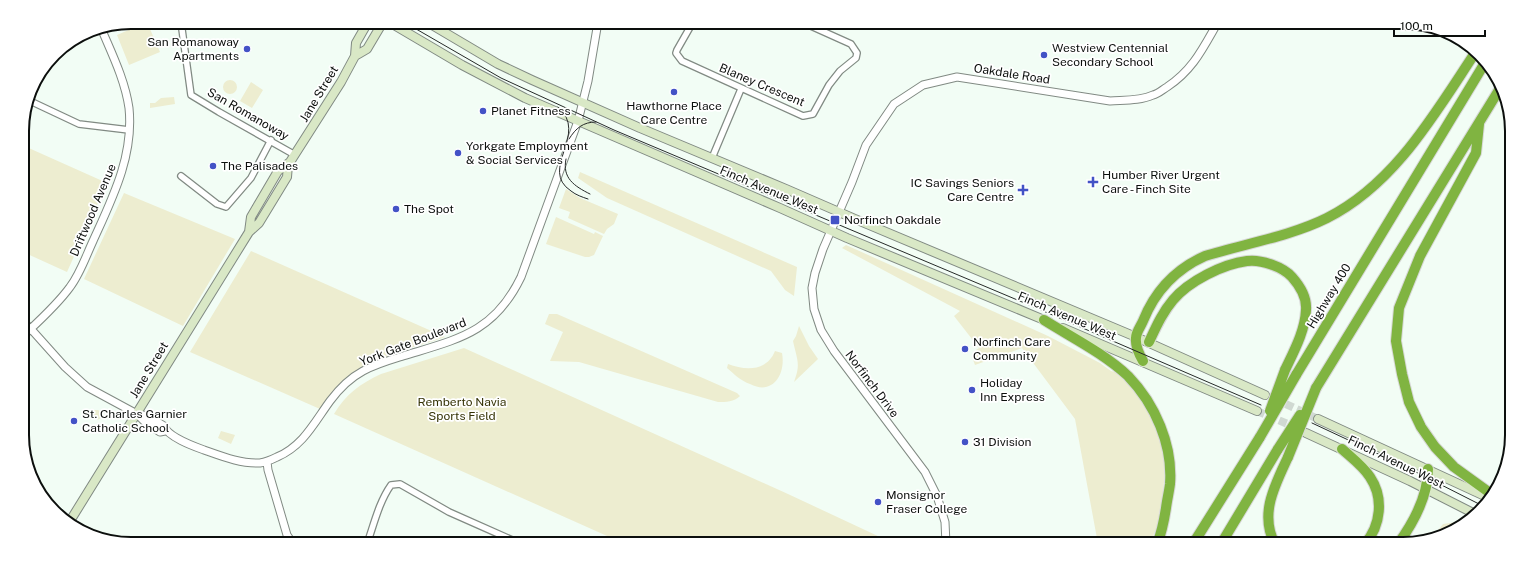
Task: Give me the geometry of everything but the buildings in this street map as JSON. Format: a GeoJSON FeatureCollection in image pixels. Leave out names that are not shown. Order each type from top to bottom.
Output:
{"type":"FeatureCollection","features":[{"type":"Feature","properties":{"kind":"highway"},"geometry":{"type":"LineString","coordinates":[[1143,361],[1137,347],[1136,337],[1148,307],[1167,281],[1194,261],[1205,256],[1285,234],[1327,218],[1365,193],[1393,168],[1412,145],[1473,57]]}},
{"type":"Feature","properties":{"kind":"highway","name":"Highway 400"},"geometry":{"type":"LineString","coordinates":[[1197,537],[1260,437],[1482,67]]}},
{"type":"Feature","properties":{"kind":"highway"},"geometry":{"type":"LineString","coordinates":[[1225,537],[1497,93]]}},
{"type":"Feature","properties":{"kind":"highway"},"geometry":{"type":"LineString","coordinates":[[1479,124],[1476,153],[1420,256],[1399,308],[1396,342],[1409,402],[1421,427],[1435,448],[1454,467],[1488,491]]}},
{"type":"Feature","properties":{"kind":"highway"},"geometry":{"type":"LineString","coordinates":[[1149,342],[1162,314],[1174,299],[1190,285],[1205,276],[1231,265],[1249,260],[1270,264],[1287,272],[1301,287],[1306,309],[1300,337],[1285,370],[1260,437]]}},
{"type":"Feature","properties":{"kind":"highway"},"geometry":{"type":"LineString","coordinates":[[1044,320],[1106,359],[1128,377],[1146,397],[1159,423],[1166,445],[1170,470],[1170,485],[1160,537]]}},
{"type":"Feature","properties":{"kind":"highway"},"geometry":{"type":"LineString","coordinates":[[1272,537],[1269,530],[1268,512],[1274,489],[1316,388]]}},
{"type":"Feature","properties":{"kind":"highway"},"geometry":{"type":"LineString","coordinates":[[1342,449],[1366,472],[1378,495],[1380,506],[1379,516],[1369,537]]}},
{"type":"Feature","properties":{"kind":"highway"},"geometry":{"type":"LineString","coordinates":[[1403,537],[1415,519],[1422,503],[1428,478],[1428,469]]}},
{"type":"Feature","properties":{"kind":"main road","name":"Jane Street"},"geometry":{"type":"LineString","coordinates":[[249,232],[251,218],[278,172],[288,164],[295,154],[341,82],[355,56],[356,43],[364,29]]}},
{"type":"Feature","properties":{"kind":"main road","name":"Jane Street"},"geometry":{"type":"LineString","coordinates":[[355,56],[367,49],[379,29]]}},
{"type":"Feature","properties":{"kind":"main road","name":"Finch Avenue West"},"geometry":{"type":"LineString","coordinates":[[402,29],[482,76],[525,98],[1257,411]]}},
{"type":"Feature","properties":{"kind":"main road","name":"Finch Avenue West"},"geometry":{"type":"LineString","coordinates":[[439,29],[498,64],[583,103],[1149,342],[1265,395]]}},
{"type":"Feature","properties":{"kind":"main road","name":"Jane Street"},"geometry":{"type":"LineString","coordinates":[[72,518],[249,232],[260,223],[287,177],[288,164]]}},
{"type":"Feature","properties":{"kind":"main road"},"geometry":{"type":"LineString","coordinates":[[263,198],[272,203]]}},
{"type":"Feature","properties":{"kind":"main road","name":"Finch Avenue West"},"geometry":{"type":"LineString","coordinates":[[1318,419],[1428,469],[1484,497]]}},
{"type":"Feature","properties":{"kind":"main road","name":"Finch Avenue West"},"geometry":{"type":"LineString","coordinates":[[1306,433],[1470,512]]}},
{"type":"Feature","properties":{"kind":"street","name":"San Romanoway"},"geometry":{"type":"LineString","coordinates":[[182,29],[191,95],[295,154]]}},
{"type":"Feature","properties":{"kind":"street","name":"York Gate Boulevard"},"geometry":{"type":"LineString","coordinates":[[31,329],[65,367],[87,387],[137,414],[148,416],[164,426],[165,431],[188,444],[206,451],[245,462],[266,462],[284,454],[296,446],[304,438],[338,391],[350,380],[364,371],[391,360],[464,337],[487,322],[503,306],[514,291],[521,277],[578,120],[583,103],[597,29]]}},
{"type":"Feature","properties":{"kind":"street","name":"Blaney Crescent"},"geometry":{"type":"LineString","coordinates":[[689,29],[676,54],[682,61],[803,116],[813,114],[829,85],[840,71],[856,58],[857,53],[851,44],[823,29]]}},
{"type":"Feature","properties":{"kind":"street","name":"Oakdale Road"},"geometry":{"type":"LineString","coordinates":[[831,230],[866,145],[894,104],[923,85],[957,77],[1110,101],[1130,100],[1153,96],[1186,72],[1195,62],[1214,29]]}},
{"type":"Feature","properties":{"kind":"street","name":"Driftwood Avenue"},"geometry":{"type":"LineString","coordinates":[[31,329],[66,292],[75,280],[122,175],[127,156],[129,113],[125,89],[103,32]]}},
{"type":"Feature","properties":{"kind":"street"},"geometry":{"type":"LineString","coordinates":[[712,158],[741,89]]}},
{"type":"Feature","properties":{"kind":"street"},"geometry":{"type":"LineString","coordinates":[[33,102],[79,124],[129,130]]}},
{"type":"Feature","properties":{"kind":"street"},"geometry":{"type":"LineString","coordinates":[[182,176],[217,204],[226,207],[251,178],[271,140]]}},
{"type":"Feature","properties":{"kind":"street","name":"Norfinch Drive"},"geometry":{"type":"LineString","coordinates":[[831,230],[819,261],[812,288],[814,309],[821,330],[846,368],[925,472],[937,496],[945,522],[946,537]]}},
{"type":"Feature","properties":{"kind":"street"},"geometry":{"type":"LineString","coordinates":[[266,462],[287,537]]}},
{"type":"Feature","properties":{"kind":"street"},"geometry":{"type":"LineString","coordinates":[[370,537],[384,498],[391,485],[400,484],[449,512],[505,537]]}},
{"type":"Feature","properties":{"kind":"green space"},"geometry":{"type":"Polygon","coordinates":[[[131,29],[150,29],[160,52],[129,65],[117,35],[131,29]]]}},
{"type":"Feature","properties":{"kind":"green space"},"geometry":{"type":"Polygon","coordinates":[[[230,80],[235,82],[237,87],[235,92],[230,94],[225,92],[223,87],[225,82],[230,80]]]}},
{"type":"Feature","properties":{"kind":"green space"},"geometry":{"type":"Polygon","coordinates":[[[251,82],[263,90],[252,108],[240,101],[251,82]]]}},
{"type":"Feature","properties":{"kind":"green space"},"geometry":{"type":"Polygon","coordinates":[[[174,97],[175,104],[150,108],[150,103],[155,103],[161,98],[174,97]]]}},
{"type":"Feature","properties":{"kind":"green space"},"geometry":{"type":"Polygon","coordinates":[[[29,148],[107,183],[67,272],[29,255],[29,148]]]}},
{"type":"Feature","properties":{"kind":"green space"},"geometry":{"type":"Polygon","coordinates":[[[580,172],[797,267],[794,296],[785,290],[771,271],[607,198],[578,178],[580,172]]]}},
{"type":"Feature","properties":{"kind":"green space"},"geometry":{"type":"Polygon","coordinates":[[[566,189],[580,198],[618,214],[614,224],[607,229],[604,234],[568,218],[570,212],[559,208],[566,189]]]}},
{"type":"Feature","properties":{"kind":"green space"},"geometry":{"type":"Polygon","coordinates":[[[124,193],[235,239],[183,326],[84,279],[124,193]]]}},
{"type":"Feature","properties":{"kind":"green space"},"geometry":{"type":"Polygon","coordinates":[[[556,217],[594,234],[595,232],[603,236],[594,255],[585,257],[546,244],[556,217]]]}},
{"type":"Feature","properties":{"kind":"green space"},"geometry":{"type":"Polygon","coordinates":[[[846,245],[1048,336],[1100,363],[1111,371],[1115,372],[1127,383],[1148,409],[1156,426],[1164,457],[1165,470],[1162,506],[1158,524],[1153,537],[1097,537],[1075,419],[1022,348],[975,365],[972,357],[978,353],[976,350],[979,348],[954,316],[960,311],[842,248],[846,245]]]}},
{"type":"Feature","properties":{"kind":"green space"},"geometry":{"type":"Polygon","coordinates":[[[251,251],[445,337],[390,355],[368,364],[352,374],[337,387],[320,409],[190,352],[251,251]]]}},
{"type":"Feature","properties":{"kind":"green space"},"geometry":{"type":"Polygon","coordinates":[[[549,314],[557,314],[737,393],[740,396],[733,401],[718,402],[579,362],[550,361],[563,332],[545,324],[549,314]]]}},
{"type":"Feature","properties":{"kind":"green space"},"geometry":{"type":"Polygon","coordinates":[[[799,326],[809,346],[818,359],[794,382],[798,366],[793,341],[799,326]]]}},
{"type":"Feature","properties":{"kind":"green space","name":"Remberto Navia Sports Field"},"geometry":{"type":"Polygon","coordinates":[[[464,348],[880,537],[609,537],[334,414],[348,395],[381,374],[464,348]]]}},
{"type":"Feature","properties":{"kind":"green space"},"geometry":{"type":"Polygon","coordinates":[[[775,351],[782,353],[783,361],[780,375],[771,385],[758,387],[747,383],[727,368],[728,364],[742,368],[755,368],[761,366],[771,358],[775,351]]]}},
{"type":"Feature","properties":{"kind":"green space"},"geometry":{"type":"Polygon","coordinates":[[[92,410],[98,410],[104,417],[97,420],[89,414],[92,410]]]}},
{"type":"Feature","properties":{"kind":"green space"},"geometry":{"type":"Polygon","coordinates":[[[221,431],[235,435],[231,444],[218,438],[221,431]]]}},
{"type":"Feature","properties":{"kind":"green space"},"geometry":{"type":"Polygon","coordinates":[[[1455,522],[1437,531],[1443,524],[1455,522]]]}},
{"type":"Feature","properties":{"kind":"tunnel"},"geometry":{"type":"LineString","coordinates":[[1275,399],[1318,419]]}},
{"type":"Feature","properties":{"kind":"tunnel"},"geometry":{"type":"LineString","coordinates":[[1257,411],[1297,428]]}},
{"type":"Feature","properties":{"kind":"tram line"},"geometry":{"type":"LineString","coordinates":[[416,29],[501,78],[614,130],[1034,307],[1261,405]]}},
{"type":"Feature","properties":{"kind":"tram line"},"geometry":{"type":"LineString","coordinates":[[558,107],[566,117],[569,128],[561,162],[560,172],[562,182],[571,191],[588,199]]}},
{"type":"Feature","properties":{"kind":"tram line"},"geometry":{"type":"LineString","coordinates":[[569,139],[580,126],[587,123],[596,122]]}},
{"type":"Feature","properties":{"kind":"tram line"},"geometry":{"type":"LineString","coordinates":[[566,159],[565,166],[570,181],[590,194]]}},
{"type":"Feature","properties":{"kind":"tram line"},"geometry":{"type":"LineString","coordinates":[[1312,423],[1406,467],[1478,504]]}},
{"type":"Feature","properties":{"kind":"place","name":"San Romanoway Apartments"},"geometry":{"type":"Point","coordinates":[247,49]}},
{"type":"Feature","properties":{"kind":"place","name":"Westview Centennial Secondary School"},"geometry":{"type":"Point","coordinates":[1044,55]}},
{"type":"Feature","properties":{"kind":"place","name":"Hawthorne Place Care Centre"},"geometry":{"type":"Point","coordinates":[674,92]}},
{"type":"Feature","properties":{"kind":"place","name":"Planet Fitness"},"geometry":{"type":"Point","coordinates":[483,111]}},
{"type":"Feature","properties":{"kind":"place","name":"Yorkgate Employment & Social Services"},"geometry":{"type":"Point","coordinates":[458,153]}},
{"type":"Feature","properties":{"kind":"place","name":"The Palisades"},"geometry":{"type":"Point","coordinates":[213,166]}},
{"type":"Feature","properties":{"kind":"place","name":"Humber River Urgent Care - Finch Site"},"geometry":{"type":"Point","coordinates":[1093,182]}},
{"type":"Feature","properties":{"kind":"place","name":"IC Savings Seniors Care Centre"},"geometry":{"type":"Point","coordinates":[1023,190]}},
{"type":"Feature","properties":{"kind":"place","name":"The Spot"},"geometry":{"type":"Point","coordinates":[396,209]}},
{"type":"Feature","properties":{"kind":"place","name":"Norfinch Oakdale"},"geometry":{"type":"Point","coordinates":[835,220]}},
{"type":"Feature","properties":{"kind":"place","name":"Norfinch Care Community"},"geometry":{"type":"Point","coordinates":[965,349]}},
{"type":"Feature","properties":{"kind":"place","name":"Holiday Inn Express"},"geometry":{"type":"Point","coordinates":[972,390]}},
{"type":"Feature","properties":{"kind":"place","name":"St. Charles Garnier Catholic School"},"geometry":{"type":"Point","coordinates":[74,421]}},
{"type":"Feature","properties":{"kind":"place","name":"31 Division"},"geometry":{"type":"Point","coordinates":[965,442]}},
{"type":"Feature","properties":{"kind":"place","name":"Monsignor Fraser College"},"geometry":{"type":"Point","coordinates":[878,502]}}]}
